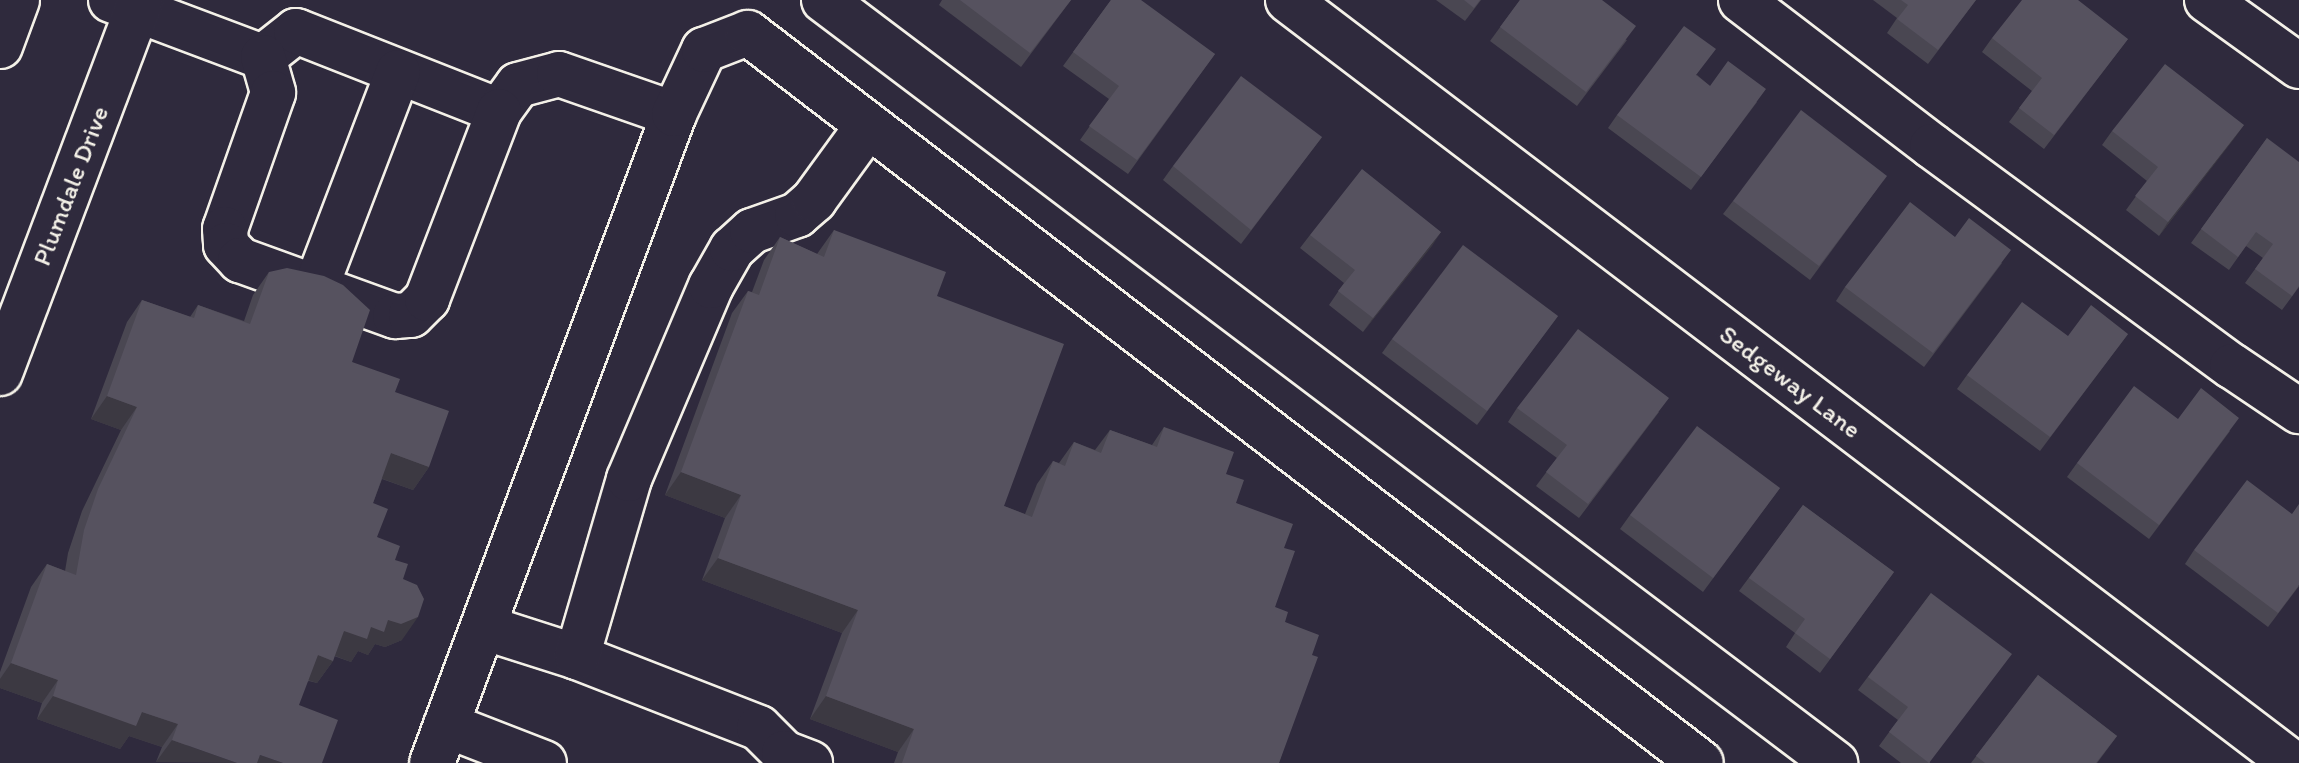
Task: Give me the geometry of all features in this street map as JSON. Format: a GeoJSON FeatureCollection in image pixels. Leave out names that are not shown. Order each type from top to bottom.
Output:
{"type":"FeatureCollection","features":[{"type":"Feature","properties":{"kind":"street"},"geometry":{"type":"LineString","coordinates":[[0,46],[17,0]]}},
{"type":"Feature","properties":{"kind":"street"},"geometry":{"type":"LineString","coordinates":[[824,0],[1835,763]]}},
{"type":"Feature","properties":{"kind":"street","name":"Sedgeway Lane"},"geometry":{"type":"LineString","coordinates":[[1288,0],[2292,763]]}},
{"type":"Feature","properties":{"kind":"street"},"geometry":{"type":"LineString","coordinates":[[1741,0],[1969,174],[2232,366],[2299,411]]}},
{"type":"Feature","properties":{"kind":"street"},"geometry":{"type":"LineString","coordinates":[[2207,0],[2299,66]]}},
{"type":"Feature","properties":{"kind":"street"},"geometry":{"type":"LineString","coordinates":[[130,3],[288,29],[499,111]]}},
{"type":"Feature","properties":{"kind":"street","name":"Plumdale Drive"},"geometry":{"type":"LineString","coordinates":[[0,373],[130,3]]}},
{"type":"Feature","properties":{"kind":"street"},"geometry":{"type":"LineString","coordinates":[[288,29],[273,93],[225,229],[226,245],[240,260],[395,316],[411,315],[427,299],[499,111],[518,85],[559,74],[674,114]]}},
{"type":"Feature","properties":{"kind":"street"},"geometry":{"type":"LineString","coordinates":[[544,763],[439,744],[674,114],[704,50],[748,33],[1701,763]]}},
{"type":"Feature","properties":{"kind":"street"},"geometry":{"type":"LineString","coordinates":[[316,287],[398,72]]}},
{"type":"Feature","properties":{"kind":"street"},"geometry":{"type":"LineString","coordinates":[[577,657],[629,479],[718,274],[732,249],[752,231],[788,219],[814,200],[867,127]]}},
{"type":"Feature","properties":{"kind":"street"},"geometry":{"type":"LineString","coordinates":[[483,627],[577,657],[759,728],[791,760]]}},
{"type":"Feature","properties":{"kind":"building"},"geometry":{"type":"Polygon","coordinates":[[[960,0],[1071,0],[1030,53],[960,0]]]}},
{"type":"Feature","properties":{"kind":"building"},"geometry":{"type":"Polygon","coordinates":[[[1111,0],[1141,0],[1215,54],[1137,160],[1089,126],[1119,86],[1073,52],[1111,0]]]}},
{"type":"Feature","properties":{"kind":"building"},"geometry":{"type":"Polygon","coordinates":[[[1464,0],[1480,0],[1474,8],[1464,0]]]}},
{"type":"Feature","properties":{"kind":"building"},"geometry":{"type":"Polygon","coordinates":[[[1520,0],[1602,0],[1636,26],[1586,92],[1500,27],[1520,0]]]}},
{"type":"Feature","properties":{"kind":"building"},"geometry":{"type":"Polygon","coordinates":[[[1901,0],[1976,0],[1938,50],[1897,19],[1908,5],[1901,0]]]}},
{"type":"Feature","properties":{"kind":"building"},"geometry":{"type":"Polygon","coordinates":[[[2022,0],[2078,0],[2128,39],[2054,135],[2019,108],[2042,78],[1992,38],[2022,0]]]}},
{"type":"Feature","properties":{"kind":"building"},"geometry":{"type":"Polygon","coordinates":[[[1684,26],[1716,49],[1696,75],[1710,86],[1728,61],[1766,89],[1701,177],[1617,115],[1684,26]]]}},
{"type":"Feature","properties":{"kind":"building"},"geometry":{"type":"Polygon","coordinates":[[[2165,64],[2244,125],[2168,222],[2135,196],[2158,167],[2112,131],[2165,64]]]}},
{"type":"Feature","properties":{"kind":"building"},"geometry":{"type":"Polygon","coordinates":[[[1241,76],[1322,137],[1251,230],[1173,166],[1241,76]]]}},
{"type":"Feature","properties":{"kind":"building"},"geometry":{"type":"Polygon","coordinates":[[[1801,110],[1887,176],[1819,266],[1733,201],[1801,110]]]}},
{"type":"Feature","properties":{"kind":"building"},"geometry":{"type":"Polygon","coordinates":[[[2267,138],[2299,162],[2299,286],[2292,296],[2255,269],[2273,244],[2256,232],[2238,257],[2201,229],[2267,138]]]}},
{"type":"Feature","properties":{"kind":"building"},"geometry":{"type":"Polygon","coordinates":[[[1362,169],[1441,232],[1373,318],[1338,291],[1355,270],[1310,235],[1362,169]]]}},
{"type":"Feature","properties":{"kind":"building"},"geometry":{"type":"Polygon","coordinates":[[[1910,202],[1955,237],[1969,218],[2011,250],[1933,353],[1845,287],[1910,202]]]}},
{"type":"Feature","properties":{"kind":"building"},"geometry":{"type":"Polygon","coordinates":[[[834,230],[946,272],[937,296],[1064,344],[1004,506],[1032,517],[1053,461],[1065,466],[1074,442],[1101,453],[1110,430],[1157,447],[1164,427],[1234,452],[1226,474],[1244,480],[1236,503],[1293,524],[1284,548],[1295,551],[1275,607],[1288,612],[1285,622],[1319,635],[1312,655],[1318,657],[1279,763],[902,763],[914,729],[826,696],[858,610],[718,558],[741,495],[681,472],[748,291],[759,295],[780,237],[824,257],[834,230]]]}},
{"type":"Feature","properties":{"kind":"building"},"geometry":{"type":"Polygon","coordinates":[[[1463,245],[1558,316],[1487,411],[1392,339],[1463,245]]]}},
{"type":"Feature","properties":{"kind":"building"},"geometry":{"type":"Polygon","coordinates":[[[287,268],[324,276],[343,285],[370,310],[352,362],[400,379],[395,392],[449,411],[429,467],[391,453],[373,503],[388,509],[377,537],[400,546],[395,560],[408,564],[403,579],[417,585],[424,599],[418,617],[401,624],[388,620],[384,632],[371,627],[367,639],[344,631],[333,661],[318,655],[299,705],[338,720],[322,763],[283,763],[260,755],[257,763],[237,763],[172,740],[178,724],[142,712],[136,726],[53,696],[58,680],[11,663],[47,564],[76,575],[84,530],[98,489],[137,407],[107,396],[142,300],[194,318],[198,305],[250,324],[269,272],[287,268]]]}},
{"type":"Feature","properties":{"kind":"building"},"geometry":{"type":"Polygon","coordinates":[[[2022,302],[2068,336],[2091,305],[2128,334],[2050,437],[1967,375],[2022,302]]]}},
{"type":"Feature","properties":{"kind":"building"},"geometry":{"type":"Polygon","coordinates":[[[1578,329],[1669,398],[1588,504],[1546,472],[1567,445],[1517,408],[1578,329]]]}},
{"type":"Feature","properties":{"kind":"building"},"geometry":{"type":"Polygon","coordinates":[[[2134,386],[2178,419],[2201,388],[2239,418],[2159,525],[2077,463],[2134,386]]]}},
{"type":"Feature","properties":{"kind":"building"},"geometry":{"type":"Polygon","coordinates":[[[1697,426],[1780,488],[1713,578],[1630,515],[1697,426]]]}},
{"type":"Feature","properties":{"kind":"building"},"geometry":{"type":"Polygon","coordinates":[[[2247,480],[2292,514],[2299,504],[2299,585],[2278,613],[2194,550],[2247,480]]]}},
{"type":"Feature","properties":{"kind":"building"},"geometry":{"type":"Polygon","coordinates":[[[1803,505],[1894,572],[1830,659],[1795,633],[1805,619],[1749,578],[1803,505]]]}},
{"type":"Feature","properties":{"kind":"building"},"geometry":{"type":"Polygon","coordinates":[[[1931,593],[2012,654],[1929,763],[1889,732],[1908,707],[1868,677],[1931,593]]]}},
{"type":"Feature","properties":{"kind":"building"},"geometry":{"type":"Polygon","coordinates":[[[2038,675],[2117,736],[2096,763],[1985,763],[1976,756],[2038,675]]]}}]}
